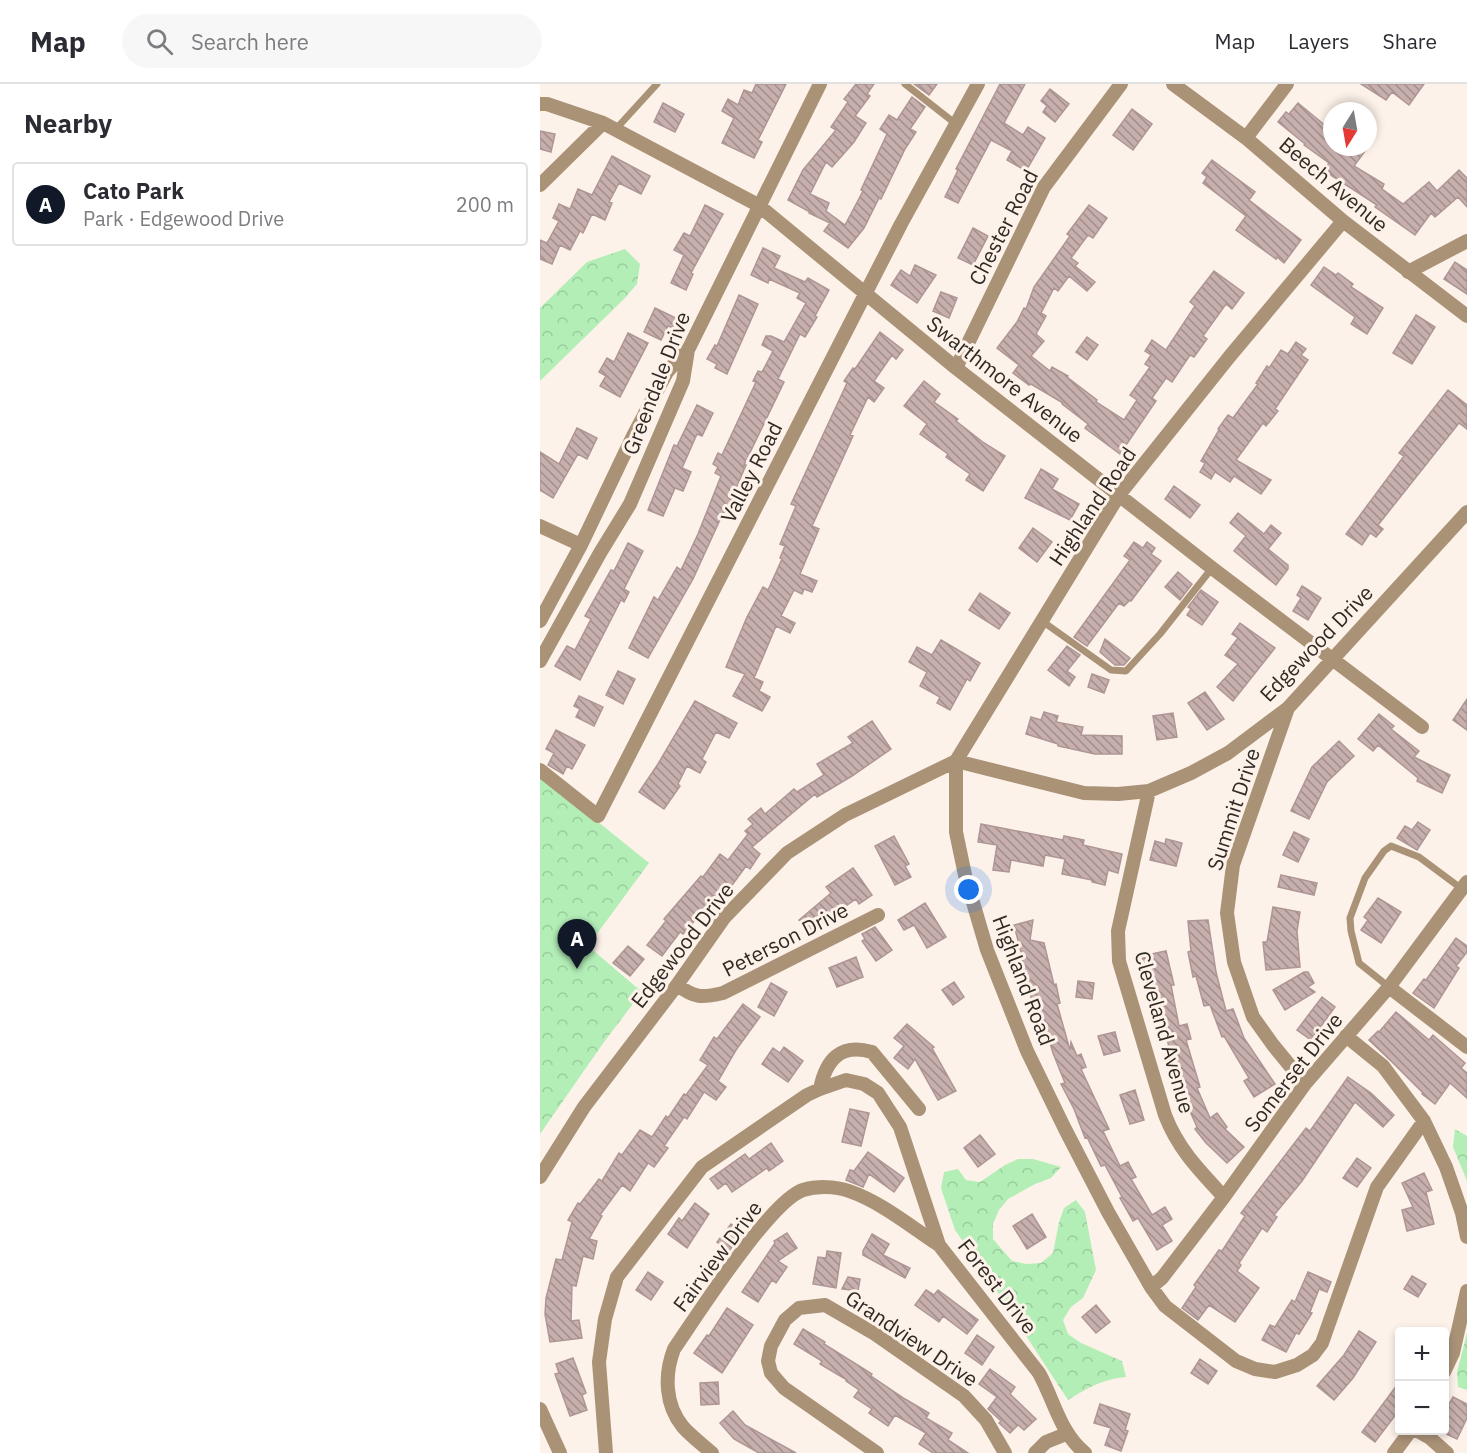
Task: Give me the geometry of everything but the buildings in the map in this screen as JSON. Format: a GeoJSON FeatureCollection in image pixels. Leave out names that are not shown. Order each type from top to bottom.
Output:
{"type":"FeatureCollection","features":[{"type":"Feature","properties":{"kind":"street","name":"Greendale Drive"},"geometry":{"type":"LineString","coordinates":[[540,660],[630,504],[683,381],[688,350],[820,84]]}},
{"type":"Feature","properties":{"kind":"street","name":"Valley Road"},"geometry":{"type":"LineString","coordinates":[[540,770],[598,816],[901,224],[978,84]]}},
{"type":"Feature","properties":{"kind":"street","name":"Chester Road"},"geometry":{"type":"LineString","coordinates":[[956,368],[1044,187],[1122,84]]}},
{"type":"Feature","properties":{"kind":"street","name":"Beech Avenue"},"geometry":{"type":"LineString","coordinates":[[1173,84],[1246,138],[1343,221],[1467,315]]}},
{"type":"Feature","properties":{"kind":"street"},"geometry":{"type":"LineString","coordinates":[[1246,138],[1287,84]]}},
{"type":"Feature","properties":{"kind":"street","name":"Swarthmore Avenue"},"geometry":{"type":"LineString","coordinates":[[540,104],[547,104],[609,127],[758,205],[956,368],[1212,568],[1422,727]]}},
{"type":"Feature","properties":{"kind":"street"},"geometry":{"type":"LineString","coordinates":[[540,185],[609,127]]}},
{"type":"Feature","properties":{"kind":"street","name":"Highland Road"},"geometry":{"type":"LineString","coordinates":[[1343,221],[1230,356],[1119,495],[956,761],[957,832],[965,875],[987,950],[1027,1051],[1108,1212],[1151,1287],[1165,1305],[1236,1361],[1255,1369],[1275,1372],[1297,1365],[1313,1355],[1322,1343],[1377,1187],[1424,1121]]}},
{"type":"Feature","properties":{"kind":"street"},"geometry":{"type":"LineString","coordinates":[[1408,272],[1467,241]]}},
{"type":"Feature","properties":{"kind":"street"},"geometry":{"type":"LineString","coordinates":[[540,621],[581,545],[633,436],[667,372],[688,350]]}},
{"type":"Feature","properties":{"kind":"street","name":"Edgewood Drive"},"geometry":{"type":"LineString","coordinates":[[540,1177],[584,1107],[677,985],[724,918],[787,853],[845,814],[956,761],[1084,793],[1118,794],[1149,791],[1191,773],[1228,753],[1288,708],[1467,512]]}},
{"type":"Feature","properties":{"kind":"street"},"geometry":{"type":"LineString","coordinates":[[540,526],[581,545]]}},
{"type":"Feature","properties":{"kind":"street","name":"Summit Drive"},"geometry":{"type":"LineString","coordinates":[[1288,708],[1233,866],[1227,913],[1234,962],[1253,1017],[1305,1084]]}},
{"type":"Feature","properties":{"kind":"street","name":"Cleveland Avenue"},"geometry":{"type":"LineString","coordinates":[[1149,791],[1118,931],[1119,961],[1173,1136],[1189,1159],[1224,1197]]}},
{"type":"Feature","properties":{"kind":"street","name":"Somerset Drive"},"geometry":{"type":"LineString","coordinates":[[1151,1287],[1162,1278],[1224,1197],[1305,1084],[1389,987],[1464,886]]}},
{"type":"Feature","properties":{"kind":"street","name":"Peterson Drive"},"geometry":{"type":"LineString","coordinates":[[677,985],[692,996],[723,993],[878,915]]}},
{"type":"Feature","properties":{"kind":"street"},"geometry":{"type":"LineString","coordinates":[[1389,987],[1467,1047]]}},
{"type":"Feature","properties":{"kind":"street"},"geometry":{"type":"LineString","coordinates":[[1346,1036],[1383,1066],[1424,1121],[1446,1167],[1462,1213],[1467,1237]]}},
{"type":"Feature","properties":{"kind":"street"},"geometry":{"type":"LineString","coordinates":[[820,1089],[828,1064],[842,1051],[868,1051],[872,1052],[919,1109]]}},
{"type":"Feature","properties":{"kind":"street","name":"Forest Drive"},"geometry":{"type":"LineString","coordinates":[[606,1453],[599,1362],[605,1319],[617,1276],[702,1167],[807,1095],[846,1080],[864,1084],[878,1093],[900,1127],[939,1245],[1040,1373],[1066,1434],[1085,1453]]}},
{"type":"Feature","properties":{"kind":"street","name":"Fairview Drive"},"geometry":{"type":"LineString","coordinates":[[712,1453],[683,1427],[672,1408],[667,1386],[668,1363],[674,1349],[726,1274],[776,1210],[802,1191],[825,1187],[847,1190],[870,1200],[939,1245]]}},
{"type":"Feature","properties":{"kind":"street"},"geometry":{"type":"LineString","coordinates":[[1449,1361],[1467,1291]]}},
{"type":"Feature","properties":{"kind":"street","name":"Grandview Drive"},"geometry":{"type":"LineString","coordinates":[[877,1453],[784,1389],[771,1373],[768,1361],[771,1346],[785,1320],[799,1308],[825,1305],[884,1340],[964,1396],[986,1420],[1005,1453]]}},
{"type":"Feature","properties":{"kind":"street"},"geometry":{"type":"LineString","coordinates":[[540,1409],[560,1453]]}},
{"type":"Feature","properties":{"kind":"street"},"geometry":{"type":"LineString","coordinates":[[1035,1453],[1046,1442],[1066,1434]]}},
{"type":"Feature","properties":{"kind":"street"},"geometry":{"type":"LineString","coordinates":[[1394,1453],[1408,1435]]}},
{"type":"Feature","properties":{"kind":"street"},"geometry":{"type":"LineString","coordinates":[[1424,1435],[1447,1453]]}},
{"type":"Feature","properties":{"kind":"lane"},"geometry":{"type":"LineString","coordinates":[[609,127],[657,84]]}},
{"type":"Feature","properties":{"kind":"lane"},"geometry":{"type":"LineString","coordinates":[[905,84],[956,124]]}},
{"type":"Feature","properties":{"kind":"lane"},"geometry":{"type":"LineString","coordinates":[[1042,621],[1112,670],[1126,671],[1160,634],[1212,568]]}},
{"type":"Feature","properties":{"kind":"lane"},"geometry":{"type":"LineString","coordinates":[[1389,987],[1359,963],[1350,925],[1350,918],[1365,878],[1384,851],[1391,846],[1419,857],[1464,886]]}},
{"type":"Feature","properties":{"kind":"green space"},"geometry":{"type":"Polygon","coordinates":[[[625,249],[640,264],[637,284],[540,381],[540,308],[587,262],[625,249]]]}},
{"type":"Feature","properties":{"kind":"green space"},"geometry":{"type":"Polygon","coordinates":[[[540,775],[649,863],[588,946],[642,992],[540,1134],[540,775]]]}},
{"type":"Feature","properties":{"kind":"green space"},"geometry":{"type":"Polygon","coordinates":[[[1455,1129],[1467,1136],[1467,1181],[1453,1147],[1455,1129]]]}},
{"type":"Feature","properties":{"kind":"green space"},"geometry":{"type":"Polygon","coordinates":[[[1018,1159],[1033,1159],[1061,1167],[1051,1178],[1008,1199],[999,1210],[993,1224],[993,1239],[1012,1261],[1026,1264],[1041,1263],[1053,1253],[1064,1208],[1076,1200],[1085,1212],[1096,1270],[1083,1298],[1071,1307],[1063,1320],[1068,1334],[1081,1343],[1122,1361],[1126,1377],[1096,1385],[1068,1400],[955,1230],[941,1188],[944,1172],[958,1169],[966,1180],[980,1182],[1018,1159]]]}},
{"type":"Feature","properties":{"kind":"green space"},"geometry":{"type":"Polygon","coordinates":[[[1467,1333],[1467,1390],[1458,1387],[1457,1372],[1467,1333]]]}},
{"type":"Feature","properties":{"kind":"place","name":"Cato Park"},"geometry":{"type":"Point","coordinates":[577,969]}}]}
